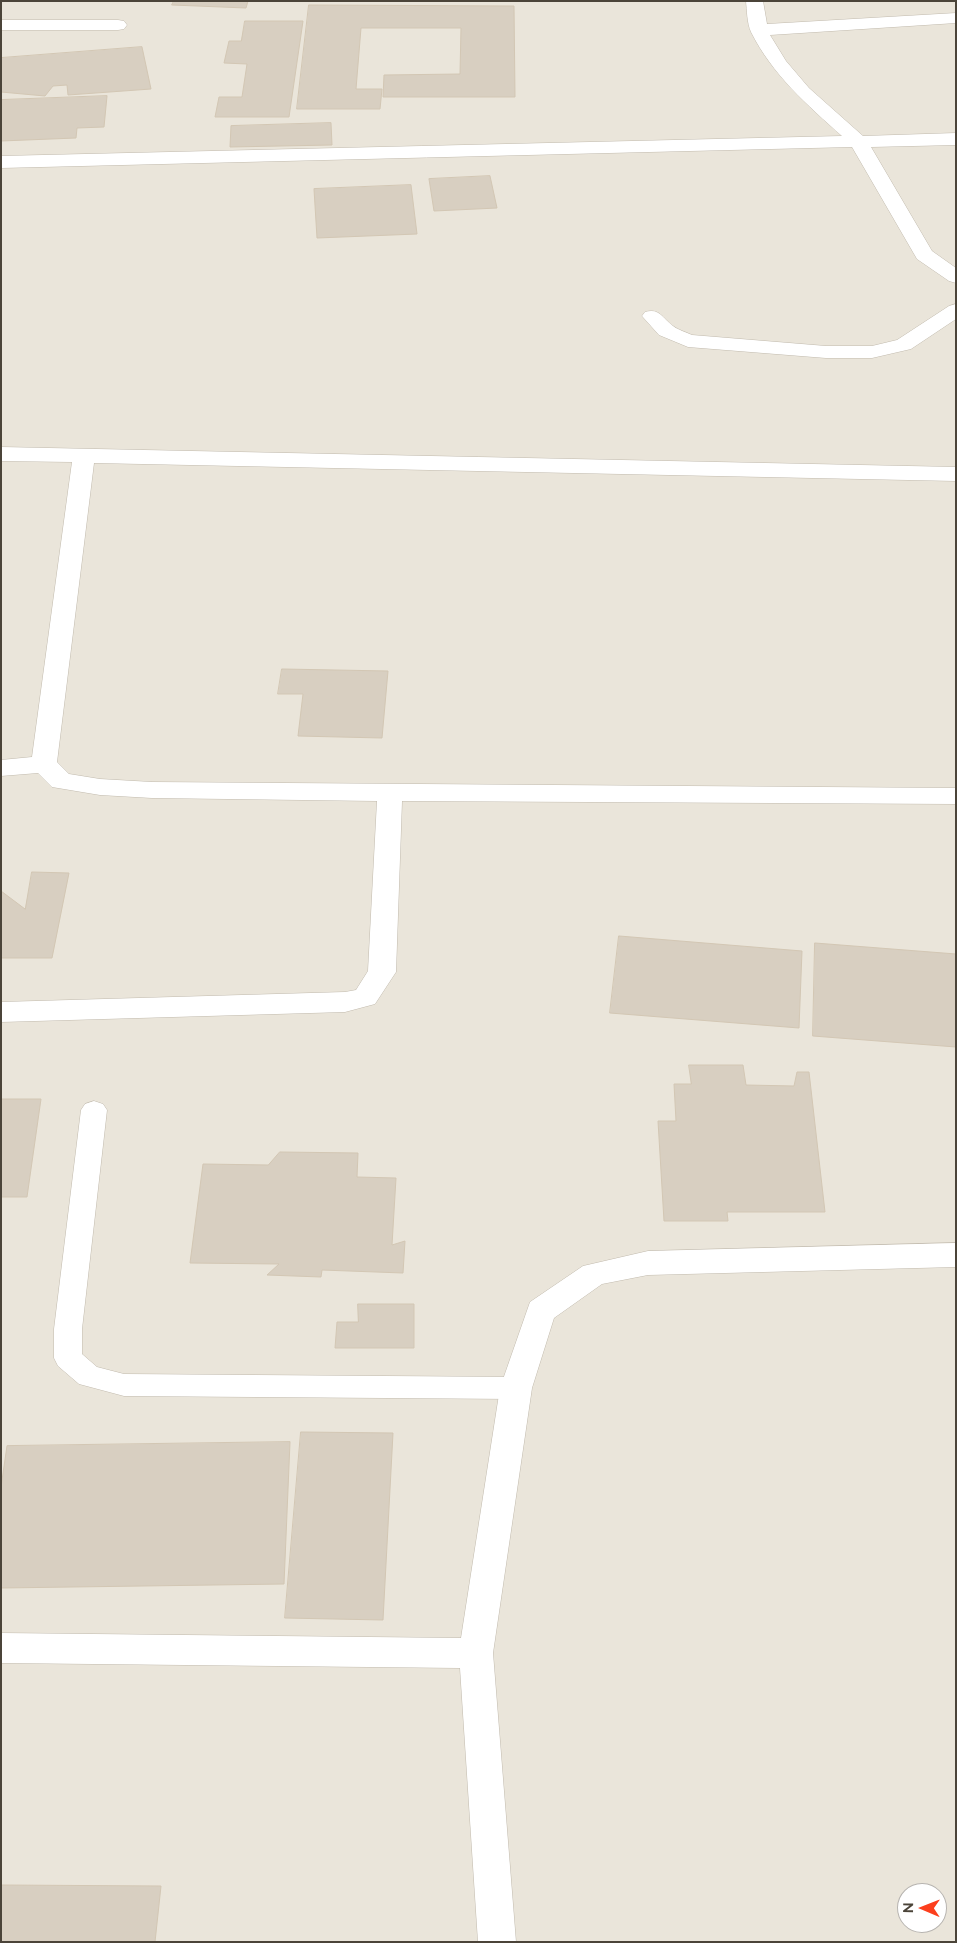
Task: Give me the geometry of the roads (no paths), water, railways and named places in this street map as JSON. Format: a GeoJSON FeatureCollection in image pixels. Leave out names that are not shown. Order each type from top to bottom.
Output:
{"type":"FeatureCollection","features":[{"type":"Feature","properties":{"kind":"street"},"geometry":{"type":"LineString","coordinates":[[754,1],[759,30],[779,63],[803,92],[858,142],[924,255],[956,277]]}},
{"type":"Feature","properties":{"kind":"street"},"geometry":{"type":"LineString","coordinates":[[759,30],[956,18]]}},
{"type":"Feature","properties":{"kind":"street"},"geometry":{"type":"LineString","coordinates":[[1,25],[118,26]]}},
{"type":"Feature","properties":{"kind":"street"},"geometry":{"type":"LineString","coordinates":[[1,162],[956,139]]}},
{"type":"Feature","properties":{"kind":"street"},"geometry":{"type":"LineString","coordinates":[[652,316],[666,331],[688,341],[826,352],[872,352],[904,345],[956,310]]}},
{"type":"Feature","properties":{"kind":"street"},"geometry":{"type":"LineString","coordinates":[[1,454],[956,474]]}},
{"type":"Feature","properties":{"kind":"street"},"geometry":{"type":"LineString","coordinates":[[44,764],[84,456]]}},
{"type":"Feature","properties":{"kind":"street"},"geometry":{"type":"LineString","coordinates":[[1,768],[44,764]]}},
{"type":"Feature","properties":{"kind":"street"},"geometry":{"type":"LineString","coordinates":[[44,764],[61,781],[100,787],[390,793],[956,796]]}},
{"type":"Feature","properties":{"kind":"street"},"geometry":{"type":"LineString","coordinates":[[1,1012],[345,1002],[365,997],[382,972],[390,793]]}},
{"type":"Feature","properties":{"kind":"street"},"geometry":{"type":"LineString","coordinates":[[497,1942],[476,1653],[516,1388],[541,1311],[594,1274],[648,1263],[956,1256]]}},
{"type":"Feature","properties":{"kind":"street"},"geometry":{"type":"LineString","coordinates":[[1,1648],[476,1653]]}},
{"type":"Feature","properties":{"kind":"lane"},"geometry":{"type":"LineString","coordinates":[[94,1110],[68,1329],[68,1358],[89,1376],[124,1385],[516,1388]]}}]}
